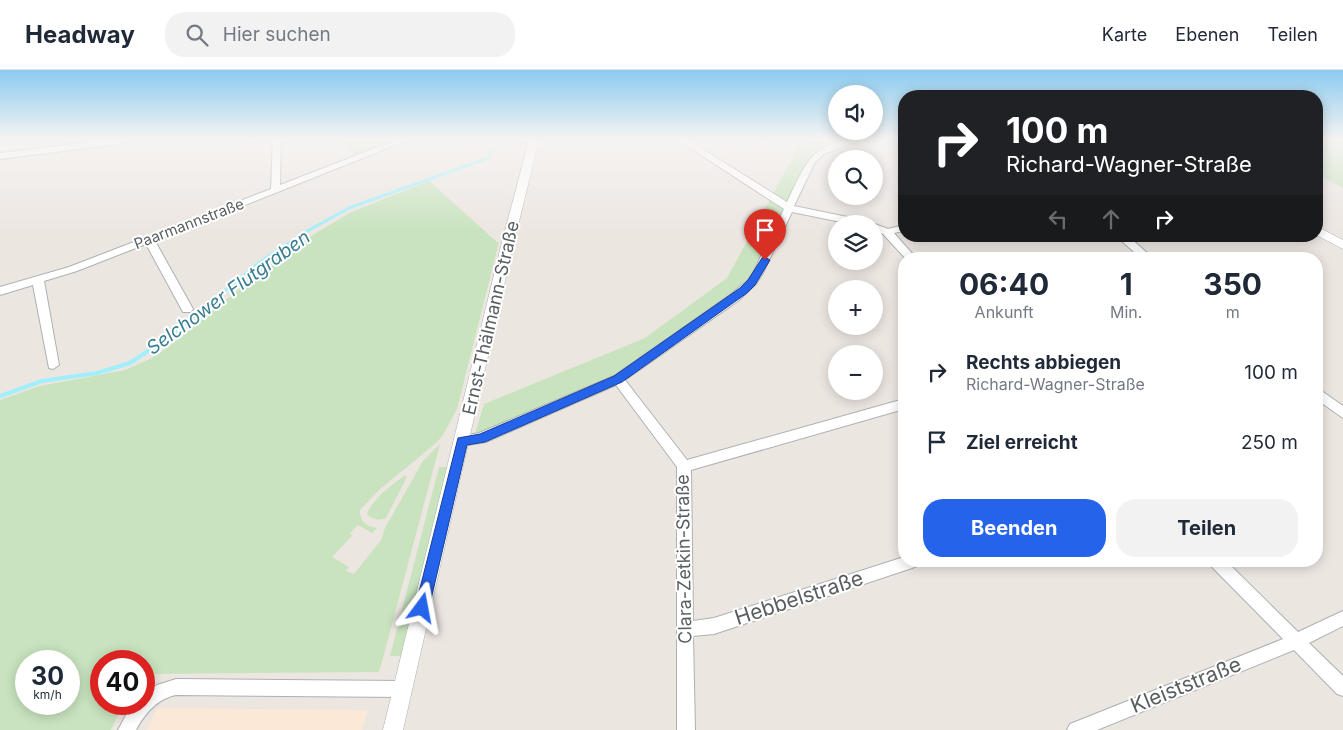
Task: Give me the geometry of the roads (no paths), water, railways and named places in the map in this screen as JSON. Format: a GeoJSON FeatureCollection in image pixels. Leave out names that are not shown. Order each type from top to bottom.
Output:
{"type":"FeatureCollection","features":[{"type":"Feature","properties":{"kind":"street"},"geometry":{"type":"LineString","coordinates":[[275,171],[274,187],[276,190]]}},
{"type":"Feature","properties":{"kind":"street","name":"Paarmannstraße"},"geometry":{"type":"LineString","coordinates":[[0,291],[38,280],[149,240],[325,171]]}},
{"type":"Feature","properties":{"kind":"street","name":"Ernst-Thälmann-Straße"},"geometry":{"type":"LineString","coordinates":[[393,730],[526,171]]}},
{"type":"Feature","properties":{"kind":"street"},"geometry":{"type":"LineString","coordinates":[[730,171],[789,208],[828,216]]}},
{"type":"Feature","properties":{"kind":"street"},"geometry":{"type":"LineString","coordinates":[[462,441],[481,438],[618,379],[734,298],[752,282],[764,262],[808,171]]}},
{"type":"Feature","properties":{"kind":"street"},"geometry":{"type":"LineString","coordinates":[[887,232],[898,229]]}},
{"type":"Feature","properties":{"kind":"street"},"geometry":{"type":"LineString","coordinates":[[883,230],[906,252]]}},
{"type":"Feature","properties":{"kind":"street"},"geometry":{"type":"LineString","coordinates":[[1323,234],[1343,245]]}},
{"type":"Feature","properties":{"kind":"street"},"geometry":{"type":"LineString","coordinates":[[149,240],[187,309]]}},
{"type":"Feature","properties":{"kind":"street"},"geometry":{"type":"LineString","coordinates":[[1128,242],[1140,252]]}},
{"type":"Feature","properties":{"kind":"street"},"geometry":{"type":"LineString","coordinates":[[38,280],[53,365]]}},
{"type":"Feature","properties":{"kind":"street","name":"Clara-Zetkin-Straße"},"geometry":{"type":"LineString","coordinates":[[618,379],[684,466],[686,730]]}},
{"type":"Feature","properties":{"kind":"street"},"geometry":{"type":"LineString","coordinates":[[1323,397],[1343,413]]}},
{"type":"Feature","properties":{"kind":"street"},"geometry":{"type":"LineString","coordinates":[[684,466],[898,406]]}},
{"type":"Feature","properties":{"kind":"street","name":"Hebbelstraße"},"geometry":{"type":"LineString","coordinates":[[685,629],[714,626],[898,566]]}},
{"type":"Feature","properties":{"kind":"street"},"geometry":{"type":"LineString","coordinates":[[1222,567],[1343,688]]}},
{"type":"Feature","properties":{"kind":"street","name":"Kleiststraße"},"geometry":{"type":"LineString","coordinates":[[1076,730],[1296,641],[1343,618]]}},
{"type":"Feature","properties":{"kind":"street"},"geometry":{"type":"LineString","coordinates":[[155,695],[176,687],[403,689]]}},
{"type":"Feature","properties":{"kind":"street"},"geometry":{"type":"LineString","coordinates":[[127,730],[135,715]]}},
{"type":"Feature","properties":{"kind":"waterway","name":"Selchower Flutgraben"},"geometry":{"type":"LineString","coordinates":[[221,294],[260,262],[309,230],[349,208],[452,171]]}},
{"type":"Feature","properties":{"kind":"waterway","name":"Selchower Flutgraben"},"geometry":{"type":"LineString","coordinates":[[0,396],[42,381],[97,373],[130,363],[163,341],[222,293]]}}]}
